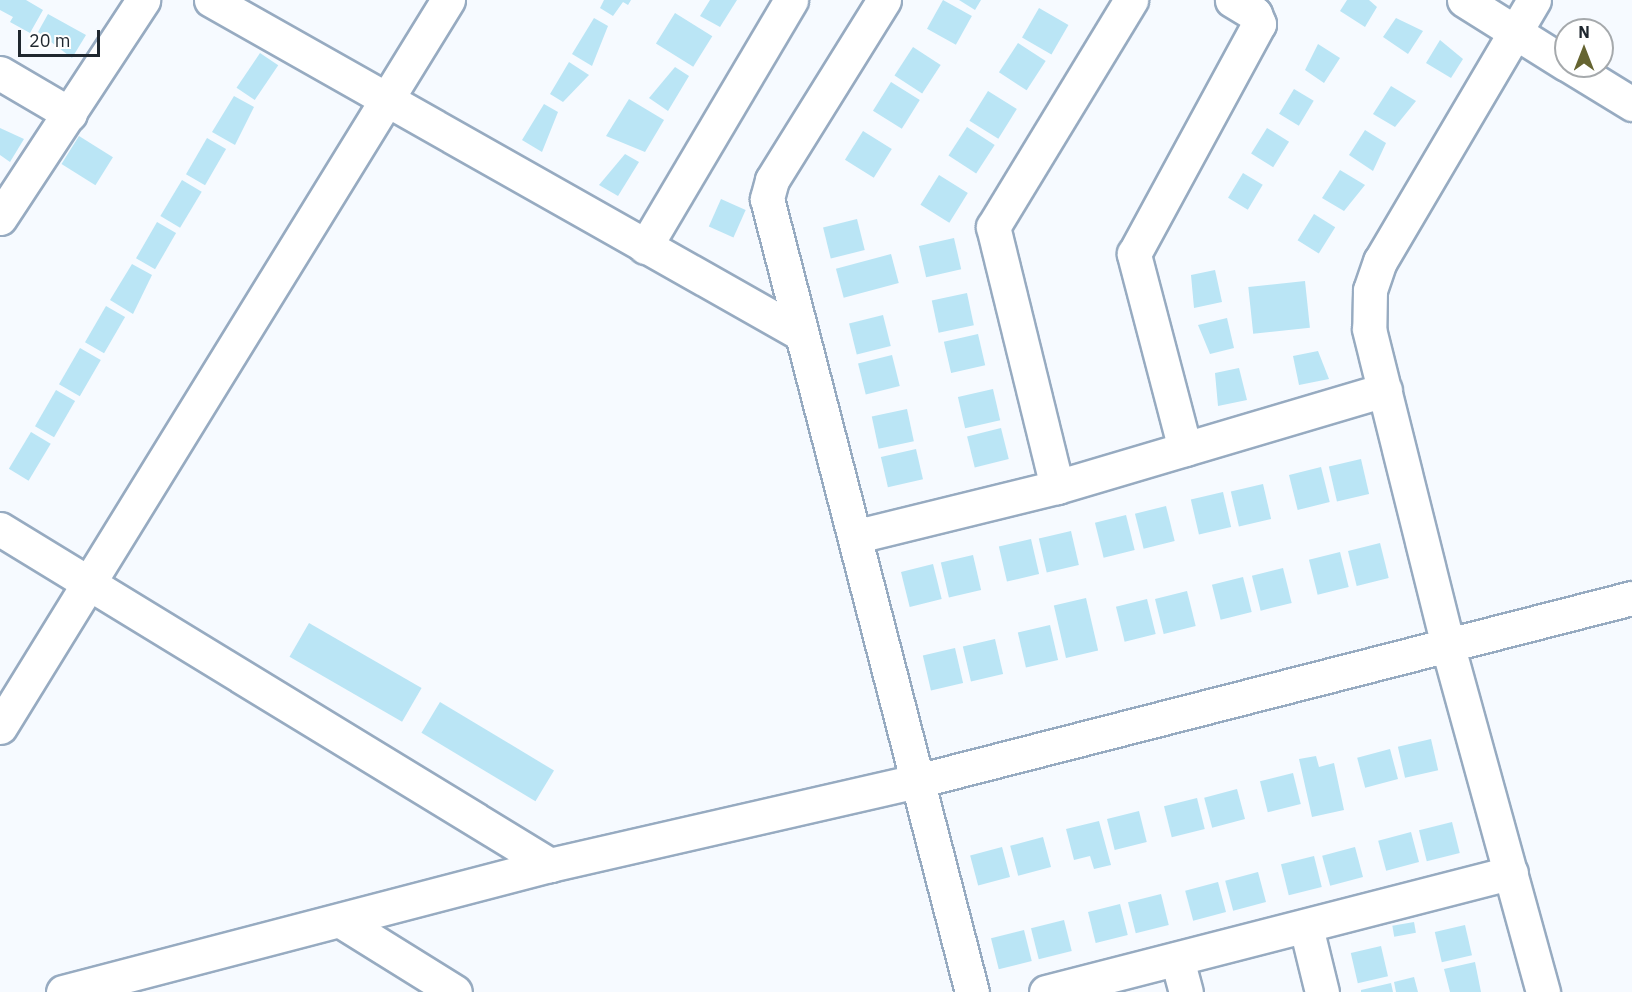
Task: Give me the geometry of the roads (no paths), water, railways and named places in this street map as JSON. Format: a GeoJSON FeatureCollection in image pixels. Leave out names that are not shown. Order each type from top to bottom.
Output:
{"type":"FeatureCollection","features":[{"type":"Feature","properties":{"kind":"street"},"geometry":{"type":"LineString","coordinates":[[0,218],[143,0]]}},
{"type":"Feature","properties":{"kind":"street"},"geometry":{"type":"LineString","coordinates":[[211,0],[798,332]]}},
{"type":"Feature","properties":{"kind":"street"},"geometry":{"type":"LineString","coordinates":[[0,727],[89,587],[237,334],[448,0]]}},
{"type":"Feature","properties":{"kind":"street"},"geometry":{"type":"LineString","coordinates":[[645,247],[791,0]]}},
{"type":"Feature","properties":{"kind":"street"},"geometry":{"type":"LineString","coordinates":[[884,0],[767,190],[798,332],[857,536],[972,992]]}},
{"type":"Feature","properties":{"kind":"street"},"geometry":{"type":"LineString","coordinates":[[1057,487],[993,227],[1131,0]]}},
{"type":"Feature","properties":{"kind":"street"},"geometry":{"type":"LineString","coordinates":[[1185,449],[1134,254],[1259,24],[1252,11],[1232,0]]}},
{"type":"Feature","properties":{"kind":"street"},"geometry":{"type":"LineString","coordinates":[[1464,0],[1554,57]]}},
{"type":"Feature","properties":{"kind":"street"},"geometry":{"type":"LineString","coordinates":[[1534,0],[1380,261],[1370,290],[1369,329],[1448,647],[1543,992]]}},
{"type":"Feature","properties":{"kind":"street"},"geometry":{"type":"LineString","coordinates":[[0,73],[70,114]]}},
{"type":"Feature","properties":{"kind":"street"},"geometry":{"type":"LineString","coordinates":[[1590,78],[1632,104]]}},
{"type":"Feature","properties":{"kind":"street"},"geometry":{"type":"LineString","coordinates":[[857,536],[1057,487],[1386,390]]}},
{"type":"Feature","properties":{"kind":"street"},"geometry":{"type":"LineString","coordinates":[[0,528],[89,587],[550,865]]}},
{"type":"Feature","properties":{"kind":"street"},"geometry":{"type":"LineString","coordinates":[[63,992],[550,865],[917,781],[1448,647],[1632,598]]}},
{"type":"Feature","properties":{"kind":"street"},"geometry":{"type":"LineString","coordinates":[[1046,992],[1511,873]]}},
{"type":"Feature","properties":{"kind":"street"},"geometry":{"type":"LineString","coordinates":[[340,921],[454,992]]}},
{"type":"Feature","properties":{"kind":"street"},"geometry":{"type":"LineString","coordinates":[[1306,927],[1322,992]]}},
{"type":"Feature","properties":{"kind":"street"},"geometry":{"type":"LineString","coordinates":[[1176,959],[1186,992]]}}]}
